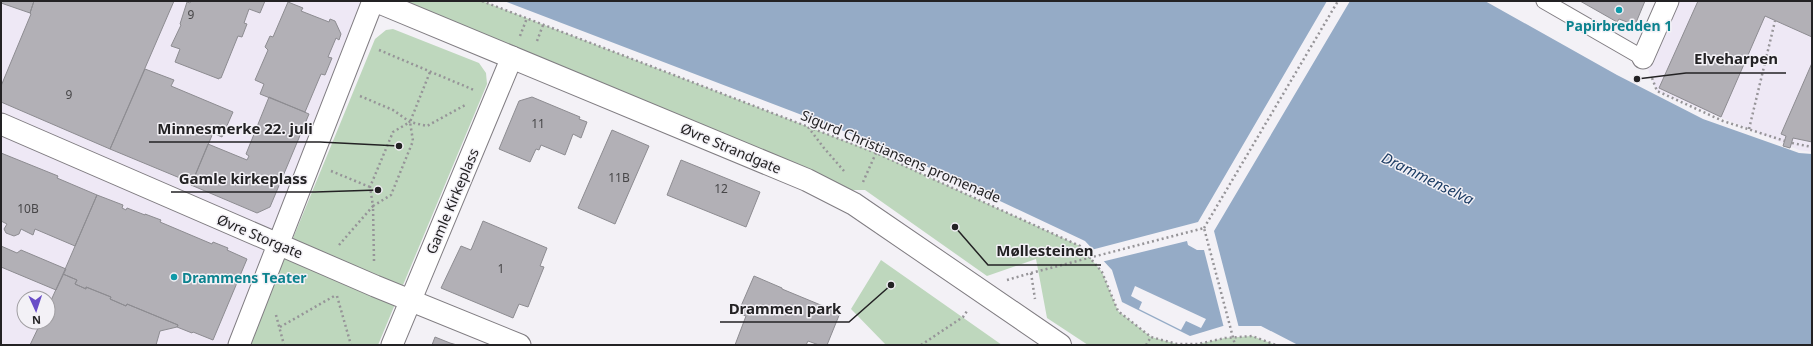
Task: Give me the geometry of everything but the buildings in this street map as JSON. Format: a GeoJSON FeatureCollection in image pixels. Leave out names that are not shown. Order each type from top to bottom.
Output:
{"type":"FeatureCollection","features":[{"type":"Feature","properties":{"kind":"street"},"geometry":{"type":"LineString","coordinates":[[239,345],[373,1]]}},
{"type":"Feature","properties":{"kind":"street","name":"Øvre Strandgate"},"geometry":{"type":"LineString","coordinates":[[376,1],[807,180],[854,204],[1060,345]]}},
{"type":"Feature","properties":{"kind":"street"},"geometry":{"type":"LineString","coordinates":[[1544,1],[1644,58],[1668,1]]}},
{"type":"Feature","properties":{"kind":"street","name":"Gamle Kirkeplass"},"geometry":{"type":"LineString","coordinates":[[392,345],[411,300],[489,97],[512,57]]}},
{"type":"Feature","properties":{"kind":"street","name":"Øvre Storgate"},"geometry":{"type":"LineString","coordinates":[[1,124],[375,286],[520,345]]}},
{"type":"Feature","properties":{"kind":"path","name":"Sigurd Christiansens promenade"},"geometry":{"type":"LineString","coordinates":[[482,1],[876,153],[1080,246],[1102,272],[1118,311],[1150,336],[1177,344],[1198,344],[1225,338],[1252,336],[1276,345]]}},
{"type":"Feature","properties":{"kind":"path"},"geometry":{"type":"LineString","coordinates":[[1031,273],[1204,228],[1338,1]]}},
{"type":"Feature","properties":{"kind":"path"},"geometry":{"type":"LineString","coordinates":[[1749,129],[1775,21]]}},
{"type":"Feature","properties":{"kind":"path"},"geometry":{"type":"LineString","coordinates":[[358,41],[489,97]]}},
{"type":"Feature","properties":{"kind":"path"},"geometry":{"type":"LineString","coordinates":[[1644,58],[1657,91],[1723,121],[1785,141]]}},
{"type":"Feature","properties":{"kind":"path"},"geometry":{"type":"LineString","coordinates":[[322,263],[373,206],[391,195],[413,141],[410,122],[430,72]]}},
{"type":"Feature","properties":{"kind":"path"},"geometry":{"type":"LineString","coordinates":[[340,87],[393,110],[410,122],[427,126],[489,97]]}},
{"type":"Feature","properties":{"kind":"path"},"geometry":{"type":"LineString","coordinates":[[375,286],[373,206],[370,187],[393,132],[410,122]]}},
{"type":"Feature","properties":{"kind":"path"},"geometry":{"type":"LineString","coordinates":[[807,126],[824,148]]}},
{"type":"Feature","properties":{"kind":"path"},"geometry":{"type":"LineString","coordinates":[[1792,143],[1812,147]]}},
{"type":"Feature","properties":{"kind":"path"},"geometry":{"type":"LineString","coordinates":[[860,189],[876,153]]}},
{"type":"Feature","properties":{"kind":"path"},"geometry":{"type":"LineString","coordinates":[[310,163],[370,187]]}},
{"type":"Feature","properties":{"kind":"path"},"geometry":{"type":"LineString","coordinates":[[1204,228],[1235,345]]}},
{"type":"Feature","properties":{"kind":"path"},"geometry":{"type":"LineString","coordinates":[[280,327],[337,295],[346,273]]}},
{"type":"Feature","properties":{"kind":"path"},"geometry":{"type":"LineString","coordinates":[[921,345],[963,316],[982,292]]}},
{"type":"Feature","properties":{"kind":"path"},"geometry":{"type":"LineString","coordinates":[[337,295],[352,345]]}},
{"type":"Feature","properties":{"kind":"path"},"geometry":{"type":"LineString","coordinates":[[274,309],[284,345]]}},
{"type":"Feature","properties":{"kind":"path"},"geometry":{"type":"LineString","coordinates":[[1146,345],[1150,336]]}},
{"type":"Feature","properties":{"kind":"shaded area"},"geometry":{"type":"Polygon","coordinates":[[[1,1],[373,1],[238,345],[1,345],[1,1]]]}},
{"type":"Feature","properties":{"kind":"shaded area"},"geometry":{"type":"Polygon","coordinates":[[[1668,1],[1812,1],[1812,152],[1799,150],[1657,91],[1643,58],[1668,1]]]}},
{"type":"Feature","properties":{"kind":"green space"},"geometry":{"type":"Polygon","coordinates":[[[402,1],[482,1],[876,153],[1080,246],[1102,272],[1118,311],[1151,337],[1177,344],[1198,344],[1225,338],[1252,336],[1276,345],[1088,345],[1047,318],[1036,259],[987,276],[865,190],[850,190],[402,1]]]}},
{"type":"Feature","properties":{"kind":"green space"},"geometry":{"type":"Polygon","coordinates":[[[393,29],[479,63],[486,73],[487,84],[378,345],[249,345],[375,39],[386,30],[393,29]]]}},
{"type":"Feature","properties":{"kind":"green space"},"geometry":{"type":"Polygon","coordinates":[[[881,260],[1002,345],[886,345],[851,309],[881,260]]]}},
{"type":"Feature","properties":{"kind":"water","name":"Drammenselva"},"geometry":{"type":"Polygon","coordinates":[[[504,1],[1485,1],[1617,75],[1703,119],[1799,153],[1812,154],[1812,345],[1298,345],[1261,326],[1223,326],[1190,336],[1122,302],[1112,270],[1085,241],[883,146],[504,1]]]}},
{"type":"Feature","properties":{"kind":"pier"},"geometry":{"type":"Polygon","coordinates":[[[1327,1],[1350,1],[1214,231],[1239,328],[1224,328],[1204,250],[1197,250],[1188,245],[1187,241],[1101,262],[1091,250],[1198,222],[1327,1]]]}},
{"type":"Feature","properties":{"kind":"pier"},"geometry":{"type":"Polygon","coordinates":[[[1135,286],[1206,319],[1201,328],[1186,321],[1181,330],[1139,309],[1142,302],[1131,296],[1135,286]]]}},
{"type":"Feature","properties":{"kind":"place","name":"Papirbredden 1"},"geometry":{"type":"Point","coordinates":[1619,10]}},
{"type":"Feature","properties":{"kind":"place","name":"Elveharpen"},"geometry":{"type":"Point","coordinates":[1637,79]}},
{"type":"Feature","properties":{"kind":"place","name":"Minnesmerke 22. juli"},"geometry":{"type":"Point","coordinates":[399,146]}},
{"type":"Feature","properties":{"kind":"place","name":"Gamle kirkeplass"},"geometry":{"type":"Point","coordinates":[378,190]}},
{"type":"Feature","properties":{"kind":"place","name":"Møllesteinen"},"geometry":{"type":"Point","coordinates":[955,227]}},
{"type":"Feature","properties":{"kind":"place","name":"Drammens Teater"},"geometry":{"type":"Point","coordinates":[174,277]}},
{"type":"Feature","properties":{"kind":"place","name":"Drammen park"},"geometry":{"type":"Point","coordinates":[891,285]}}]}
